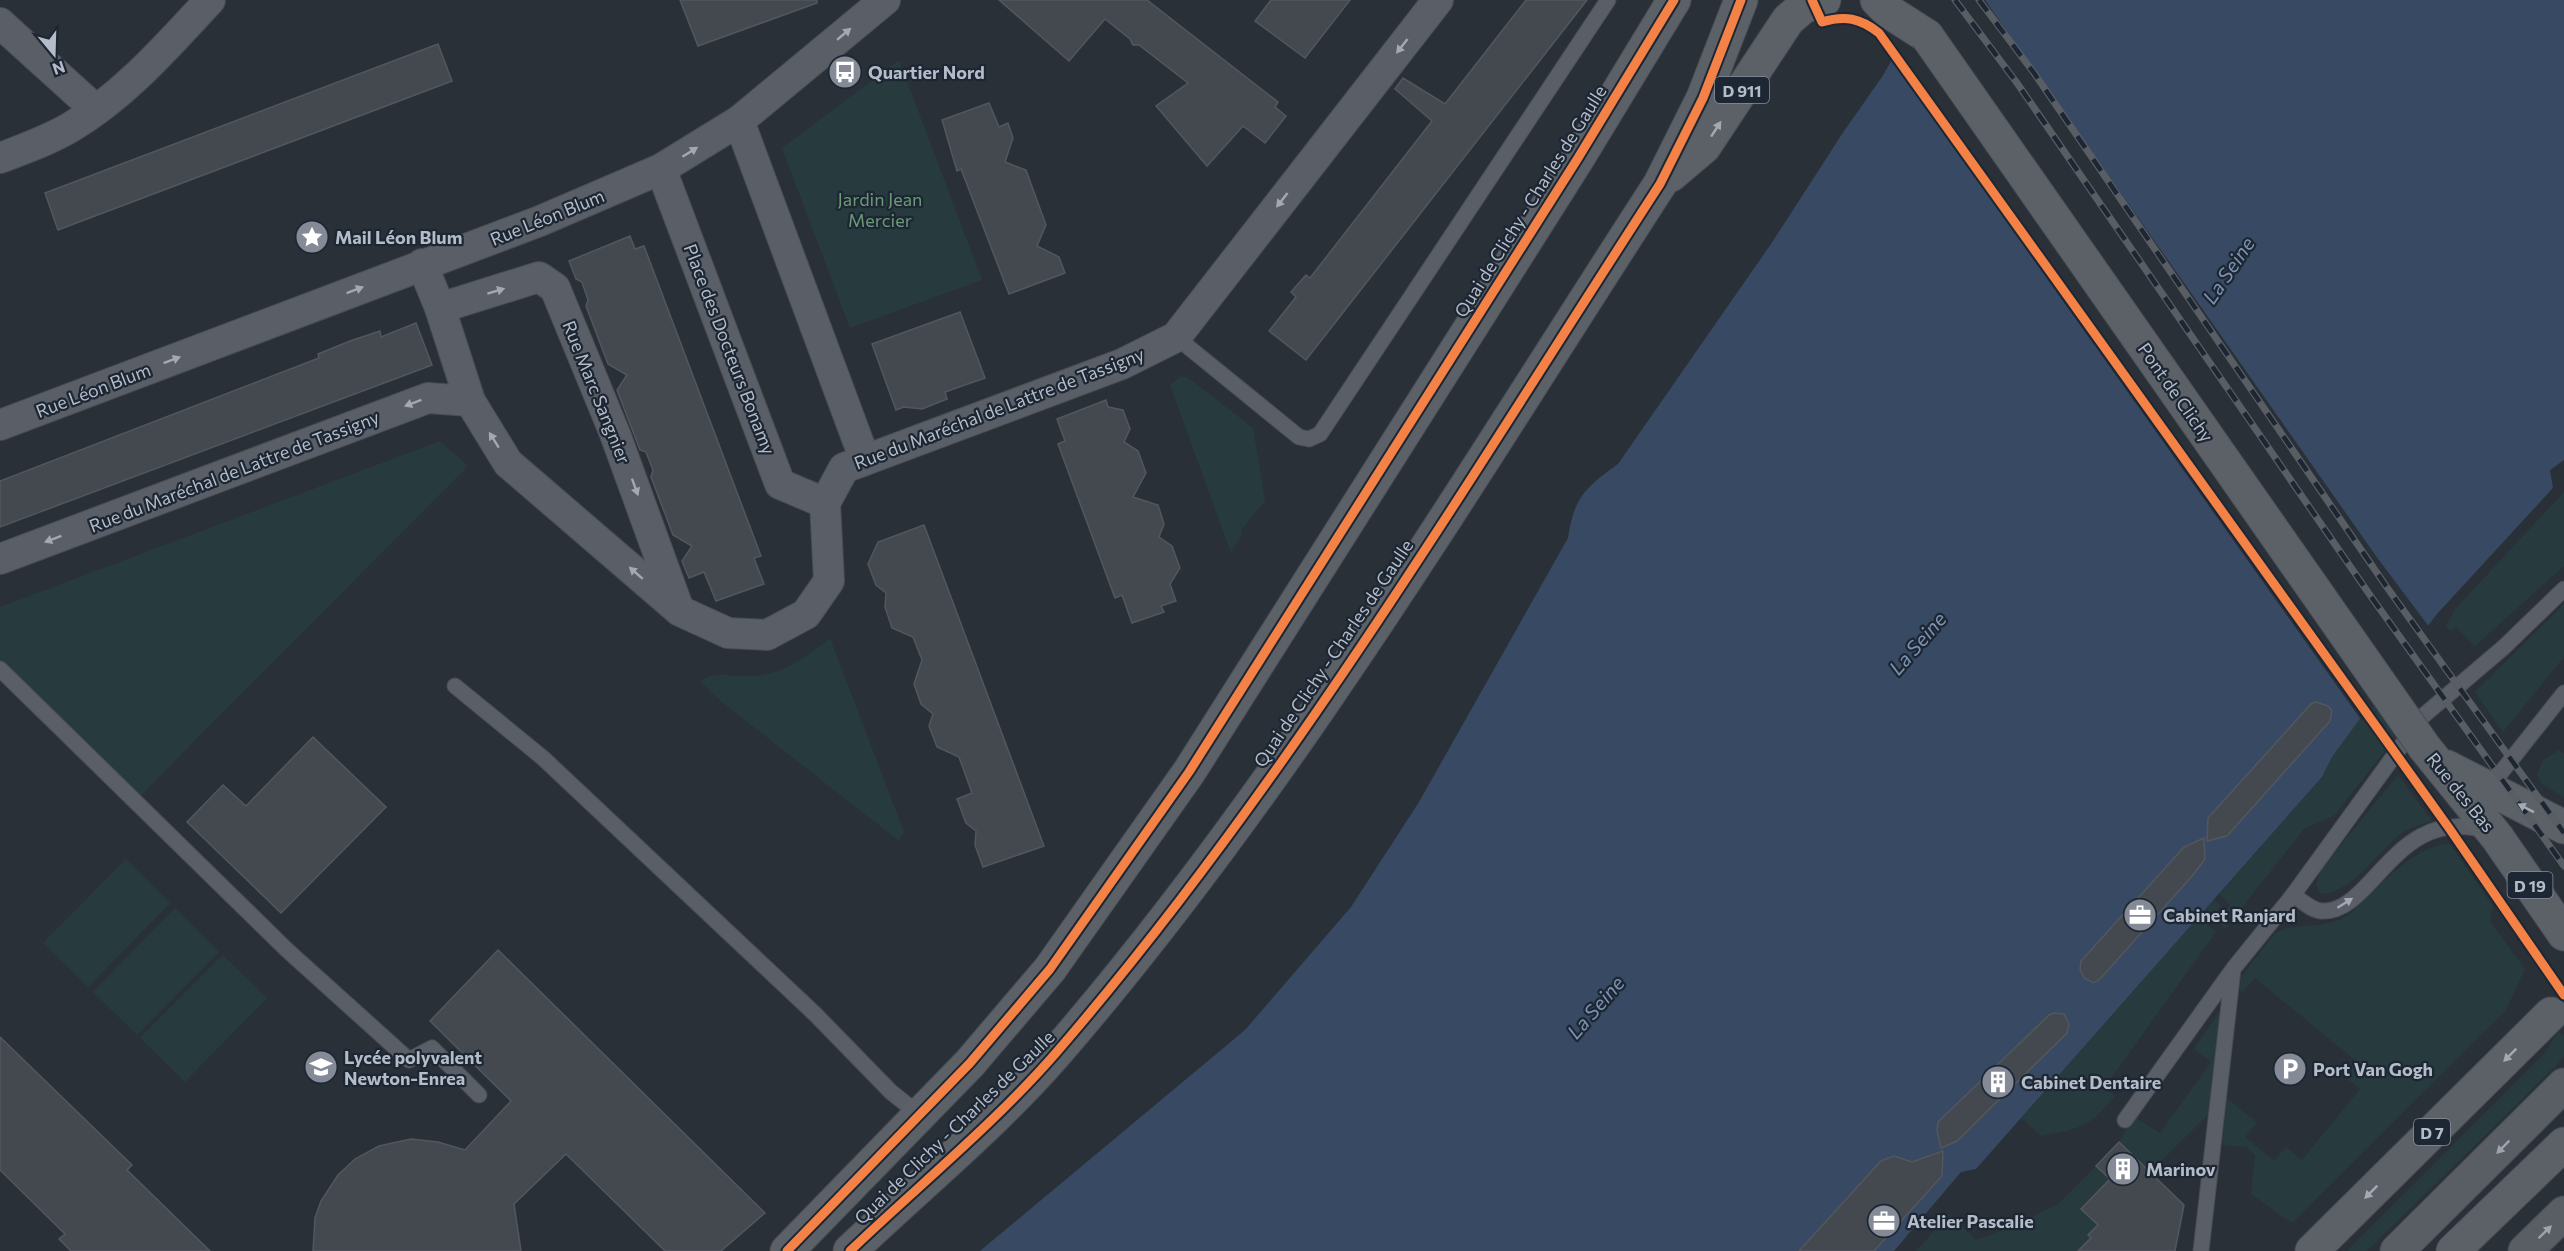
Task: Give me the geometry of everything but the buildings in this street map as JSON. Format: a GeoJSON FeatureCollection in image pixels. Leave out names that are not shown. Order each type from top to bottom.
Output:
{"type":"FeatureCollection","features":[{"type":"Feature","properties":{"kind":"main road"},"geometry":{"type":"LineString","coordinates":[[1653,34],[1658,0]]}},
{"type":"Feature","properties":{"kind":"main road","name":"Quai de Clichy - Charles de Gaulle"},"geometry":{"type":"LineString","coordinates":[[787,1251],[970,1063],[1050,969],[1189,772],[1578,159],[1674,0]]}},
{"type":"Feature","properties":{"kind":"main road","name":"Quai de Clichy - Charles de Gaulle"},"geometry":{"type":"LineString","coordinates":[[850,1251],[981,1129],[1052,1057],[1183,899],[1342,673],[1660,184],[1703,98],[1741,0]]}},
{"type":"Feature","properties":{"kind":"main road","name":"D 911"},"geometry":{"type":"LineString","coordinates":[[1660,184],[1704,147],[1788,20],[1806,6],[1824,0]]}},
{"type":"Feature","properties":{"kind":"main road","name":"Pont de Clichy"},"geometry":{"type":"LineString","coordinates":[[1913,0],[1927,36],[2425,748]]}},
{"type":"Feature","properties":{"kind":"main road","name":"Pont de Clichy"},"geometry":{"type":"LineString","coordinates":[[1874,1],[1927,36]]}},
{"type":"Feature","properties":{"kind":"main road","name":"Rue des Bas"},"geometry":{"type":"LineString","coordinates":[[2425,748],[2447,766],[2564,827]]}},
{"type":"Feature","properties":{"kind":"main road","name":"Rue des Bas"},"geometry":{"type":"LineString","coordinates":[[2425,748],[2497,837],[2564,934]]}},
{"type":"Feature","properties":{"kind":"main road","name":"D 7"},"geometry":{"type":"LineString","coordinates":[[2312,1251],[2551,1014]]}},
{"type":"Feature","properties":{"kind":"main road"},"geometry":{"type":"LineString","coordinates":[[2397,1251],[2558,1096]]}},
{"type":"Feature","properties":{"kind":"main road"},"geometry":{"type":"LineString","coordinates":[[2453,1251],[2564,1144]]}},
{"type":"Feature","properties":{"kind":"main road"},"geometry":{"type":"LineString","coordinates":[[2525,1251],[2564,1213]]}},
{"type":"Feature","properties":{"kind":"street"},"geometry":{"type":"LineString","coordinates":[[0,158],[55,135],[96,110],[143,71],[210,0]]}},
{"type":"Feature","properties":{"kind":"street","name":"Rue Léon Blum"},"geometry":{"type":"LineString","coordinates":[[0,425],[540,221],[661,170],[739,121],[885,0]]}},
{"type":"Feature","properties":{"kind":"street","name":"Rue du Maréchal de Lattre de Tassigny"},"geometry":{"type":"LineString","coordinates":[[825,503],[844,468],[1122,364],[1176,337],[1438,0]]}},
{"type":"Feature","properties":{"kind":"street"},"geometry":{"type":"LineString","coordinates":[[0,23],[96,110]]}},
{"type":"Feature","properties":{"kind":"street"},"geometry":{"type":"LineString","coordinates":[[739,121],[865,460]]}},
{"type":"Feature","properties":{"kind":"street","name":"Place des Docteurs Bonamy"},"geometry":{"type":"LineString","coordinates":[[661,170],[780,484],[825,503]]}},
{"type":"Feature","properties":{"kind":"street"},"geometry":{"type":"LineString","coordinates":[[422,264],[440,308],[470,401],[508,463],[680,611],[728,633],[767,635],[806,614],[829,581],[825,503]]}},
{"type":"Feature","properties":{"kind":"street","name":"Rue Marc Sangnier"},"geometry":{"type":"LineString","coordinates":[[440,308],[539,278],[555,288],[615,434],[680,611]]}},
{"type":"Feature","properties":{"kind":"street","name":"Rue du Maréchal de Lattre de Tassigny"},"geometry":{"type":"LineString","coordinates":[[0,559],[428,398],[470,401]]}},
{"type":"Feature","properties":{"kind":"lane"},"geometry":{"type":"LineString","coordinates":[[1176,337],[1299,437],[1309,439],[1320,434],[1608,0]]}},
{"type":"Feature","properties":{"kind":"lane"},"geometry":{"type":"LineString","coordinates":[[2125,1120],[2233,969],[2293,895],[2423,716],[2504,647],[2564,589]]}},
{"type":"Feature","properties":{"kind":"lane"},"geometry":{"type":"LineString","coordinates":[[0,669],[287,950],[409,1060],[432,1048],[480,1095]]}},
{"type":"Feature","properties":{"kind":"lane"},"geometry":{"type":"LineString","coordinates":[[455,686],[543,758],[816,1015],[891,1092],[920,1115]]}},
{"type":"Feature","properties":{"kind":"lane"},"geometry":{"type":"LineString","coordinates":[[2488,789],[2564,693]]}},
{"type":"Feature","properties":{"kind":"lane"},"geometry":{"type":"LineString","coordinates":[[2293,895],[2316,910],[2330,910],[2346,904],[2415,839],[2439,830],[2468,827],[2497,837]]}},
{"type":"Feature","properties":{"kind":"lane"},"geometry":{"type":"LineString","coordinates":[[2201,1251],[2233,969]]}},
{"type":"Feature","properties":{"kind":"green space","name":"Jardin Jean Mercier"},"geometry":{"type":"Polygon","coordinates":[[[899,60],[982,280],[850,328],[782,148],[899,60]]]}},
{"type":"Feature","properties":{"kind":"green space"},"geometry":{"type":"Polygon","coordinates":[[[1180,377],[1187,377],[1253,428],[1265,501],[1242,529],[1241,536],[1231,553],[1170,385],[1180,377]]]}},
{"type":"Feature","properties":{"kind":"green space"},"geometry":{"type":"Polygon","coordinates":[[[440,441],[468,466],[138,798],[0,662],[0,607],[440,441]]]}},
{"type":"Feature","properties":{"kind":"green space"},"geometry":{"type":"Polygon","coordinates":[[[2564,492],[2564,566],[2475,646],[2456,627],[2451,631],[2446,627],[2455,609],[2564,492]]]}},
{"type":"Feature","properties":{"kind":"green space"},"geometry":{"type":"Polygon","coordinates":[[[2564,604],[2564,657],[2503,732],[2475,692],[2564,604]]]}},
{"type":"Feature","properties":{"kind":"green space"},"geometry":{"type":"Polygon","coordinates":[[[830,638],[904,832],[899,841],[723,703],[700,681],[718,675],[750,676],[772,673],[813,652],[830,638]]]}},
{"type":"Feature","properties":{"kind":"green space"},"geometry":{"type":"Polygon","coordinates":[[[2381,689],[2407,722],[2335,815],[2304,829],[2225,929],[2217,920],[2230,905],[2219,894],[2322,777],[2332,757],[2381,689]]]}},
{"type":"Feature","properties":{"kind":"green space"},"geometry":{"type":"Polygon","coordinates":[[[2559,750],[2564,754],[2564,798],[2541,783],[2537,776],[2542,761],[2559,750]]]}},
{"type":"Feature","properties":{"kind":"green space"},"geometry":{"type":"Polygon","coordinates":[[[2398,775],[2432,821],[2398,836],[2362,872],[2341,888],[2320,893],[2316,884],[2321,869],[2398,775]]]}},
{"type":"Feature","properties":{"kind":"green space"},"geometry":{"type":"Polygon","coordinates":[[[2450,844],[2493,906],[2490,921],[2525,969],[2506,1010],[2292,1223],[2251,1194],[2255,1155],[2246,1147],[2222,1145],[2227,1098],[2257,1123],[2245,1137],[2274,1161],[2286,1147],[2302,1160],[2360,1089],[2344,1076],[2356,1061],[2255,978],[2242,992],[2240,990],[2241,977],[2275,933],[2286,928],[2340,920],[2352,912],[2410,859],[2423,851],[2450,844]]]}},
{"type":"Feature","properties":{"kind":"green space"},"geometry":{"type":"Polygon","coordinates":[[[126,859],[170,903],[88,987],[43,943],[126,859]]]}},
{"type":"Feature","properties":{"kind":"green space"},"geometry":{"type":"Polygon","coordinates":[[[2214,899],[2221,906],[2206,923],[2216,932],[2104,1088],[2115,1096],[2091,1121],[2066,1131],[2041,1136],[2021,1118],[2214,899]]]}},
{"type":"Feature","properties":{"kind":"green space"},"geometry":{"type":"Polygon","coordinates":[[[175,908],[219,952],[137,1035],[93,992],[175,908]]]}},
{"type":"Feature","properties":{"kind":"green space"},"geometry":{"type":"Polygon","coordinates":[[[223,955],[267,998],[185,1082],[140,1038],[223,955]]]}},
{"type":"Feature","properties":{"kind":"green space"},"geometry":{"type":"Polygon","coordinates":[[[2218,1014],[2220,1015],[2210,1113],[2150,1172],[2119,1142],[2133,1116],[2160,1133],[2211,1062],[2194,1049],[2218,1014]]]}},
{"type":"Feature","properties":{"kind":"green space"},"geometry":{"type":"Polygon","coordinates":[[[2558,1032],[2564,1035],[2564,1056],[2558,1064],[2367,1251],[2347,1251],[2545,1053],[2558,1032]]]}},
{"type":"Feature","properties":{"kind":"green space"},"geometry":{"type":"Polygon","coordinates":[[[2096,1166],[2110,1179],[2081,1209],[2098,1225],[2091,1238],[2078,1251],[1916,1251],[1949,1214],[1976,1240],[2018,1224],[2058,1204],[2096,1166]]]}},
{"type":"Feature","properties":{"kind":"water","name":"La Seine"},"geometry":{"type":"Polygon","coordinates":[[[1926,0],[2564,0],[2564,460],[2550,470],[2553,488],[2436,615],[2332,757],[2322,777],[1976,1169],[1961,1172],[1894,1251],[980,1251],[1245,1030],[1351,907],[1419,802],[1568,538],[1574,512],[1583,494],[1618,464],[1771,244],[1882,77],[1926,0]]]}},
{"type":"Feature","properties":{"kind":"pier"},"geometry":{"type":"Polygon","coordinates":[[[1923,0],[1985,0],[2376,556],[2430,628],[2362,721],[1890,58],[1923,0]]]}},
{"type":"Feature","properties":{"kind":"railway"},"geometry":{"type":"LineString","coordinates":[[1955,0],[2017,83],[2372,598],[2564,866]]}},
{"type":"Feature","properties":{"kind":"railway"},"geometry":{"type":"LineString","coordinates":[[1979,0],[2034,73],[2386,586],[2564,833]]}},
{"type":"Feature","properties":{"kind":"cycle path"},"geometry":{"type":"LineString","coordinates":[[787,1251],[970,1063],[1050,969],[1189,772],[1578,158],[1674,0]]}},
{"type":"Feature","properties":{"kind":"cycle path"},"geometry":{"type":"LineString","coordinates":[[850,1251],[1006,1106],[1055,1054],[1139,952],[1220,847],[1297,739],[1445,519],[1660,184],[1703,98],[1741,0]]}},
{"type":"Feature","properties":{"kind":"cycle path"},"geometry":{"type":"LineString","coordinates":[[1812,0],[1822,22],[1852,19],[1879,33],[2449,828],[2564,995]]}},
{"type":"Feature","properties":{"kind":"place","name":"Quartier Nord"},"geometry":{"type":"Point","coordinates":[845,72]}},
{"type":"Feature","properties":{"kind":"place","name":"Mail Léon Blum"},"geometry":{"type":"Point","coordinates":[312,237]}},
{"type":"Feature","properties":{"kind":"place","name":"Cabinet Ranjard"},"geometry":{"type":"Point","coordinates":[2140,915]}},
{"type":"Feature","properties":{"kind":"place","name":"Lycée polyvalent Newton-Enrea"},"geometry":{"type":"Point","coordinates":[321,1067]}},
{"type":"Feature","properties":{"kind":"place","name":"Port Van Gogh"},"geometry":{"type":"Point","coordinates":[2290,1069]}},
{"type":"Feature","properties":{"kind":"place","name":"Cabinet Dentaire"},"geometry":{"type":"Point","coordinates":[1998,1082]}},
{"type":"Feature","properties":{"kind":"place","name":"Marinov"},"geometry":{"type":"Point","coordinates":[2123,1169]}},
{"type":"Feature","properties":{"kind":"place","name":"Atelier Pascalie"},"geometry":{"type":"Point","coordinates":[1884,1221]}}]}
